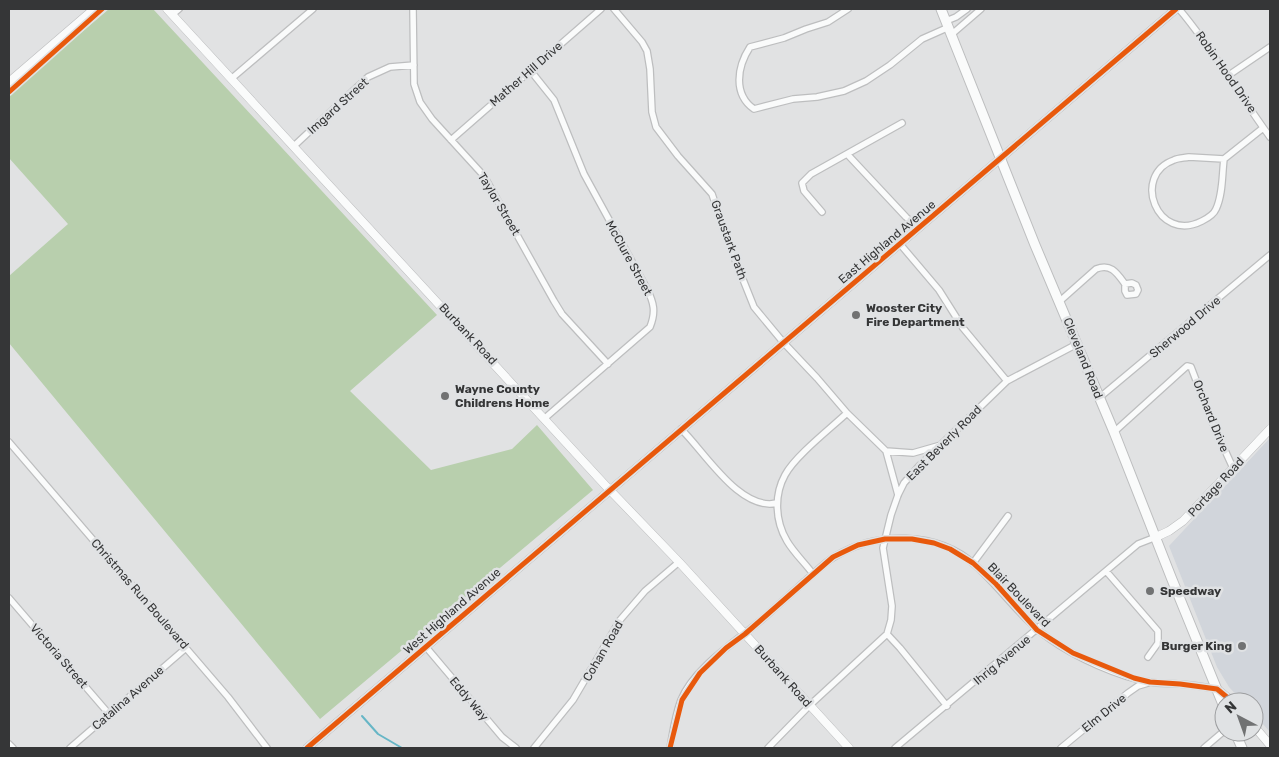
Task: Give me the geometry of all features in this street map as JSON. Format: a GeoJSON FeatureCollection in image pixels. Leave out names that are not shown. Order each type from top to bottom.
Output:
{"type":"FeatureCollection","features":[{"type":"Feature","properties":{"kind":"main road","name":"Cleveland Road"},"geometry":{"type":"LineString","coordinates":[[941,9],[1000,159],[1114,432],[1218,692]]}},
{"type":"Feature","properties":{"kind":"street"},"geometry":{"type":"LineString","coordinates":[[9,82],[94,9]]}},
{"type":"Feature","properties":{"kind":"street"},"geometry":{"type":"LineString","coordinates":[[170,12],[179,9]]}},
{"type":"Feature","properties":{"kind":"street"},"geometry":{"type":"LineString","coordinates":[[231,79],[313,9]]}},
{"type":"Feature","properties":{"kind":"street","name":"Taylor Street"},"geometry":{"type":"LineString","coordinates":[[413,9],[414,84],[420,102],[432,119],[484,176],[562,314],[608,364]]}},
{"type":"Feature","properties":{"kind":"street","name":"Mather Hill Drive"},"geometry":{"type":"LineString","coordinates":[[451,140],[601,9]]}},
{"type":"Feature","properties":{"kind":"street","name":"Graustark Path"},"geometry":{"type":"LineString","coordinates":[[614,9],[642,42],[647,51],[650,69],[652,112],[656,127],[678,156],[712,194],[749,299],[783,342],[818,378],[847,413],[886,451]]}},
{"type":"Feature","properties":{"kind":"street"},"geometry":{"type":"LineString","coordinates":[[848,9],[828,22],[784,38],[750,47],[745,54],[740,72],[739,90],[746,103],[754,109],[793,99],[817,98],[844,91],[890,65],[922,39],[949,28],[981,9]]}},
{"type":"Feature","properties":{"kind":"street"},"geometry":{"type":"LineString","coordinates":[[949,28],[956,17],[967,9]]}},
{"type":"Feature","properties":{"kind":"street","name":"East Highland Avenue"},"geometry":{"type":"LineString","coordinates":[[610,489],[1178,9]]}},
{"type":"Feature","properties":{"kind":"street","name":"Robin Hood Drive"},"geometry":{"type":"LineString","coordinates":[[1178,9],[1198,31],[1270,137]]}},
{"type":"Feature","properties":{"kind":"street","name":"Burbank Road"},"geometry":{"type":"LineString","coordinates":[[170,12],[295,145],[849,748]]}},
{"type":"Feature","properties":{"kind":"street"},"geometry":{"type":"LineString","coordinates":[[1229,75],[1270,47]]}},
{"type":"Feature","properties":{"kind":"street","name":"Imgard Street"},"geometry":{"type":"LineString","coordinates":[[295,145],[368,77],[390,67],[414,65]]}},
{"type":"Feature","properties":{"kind":"street","name":"McClure Street"},"geometry":{"type":"LineString","coordinates":[[530,70],[554,100],[584,174],[647,289],[655,309],[650,327],[545,418]]}},
{"type":"Feature","properties":{"kind":"street"},"geometry":{"type":"LineString","coordinates":[[822,212],[804,191],[802,183],[811,174],[848,155],[902,123]]}},
{"type":"Feature","properties":{"kind":"street"},"geometry":{"type":"LineString","coordinates":[[1224,159],[1219,202],[1215,211],[1207,218],[1194,225],[1181,225],[1168,221],[1159,213],[1154,206],[1152,184],[1156,175],[1167,164],[1174,159],[1189,157],[1224,159],[1263,128]]}},
{"type":"Feature","properties":{"kind":"street"},"geometry":{"type":"LineString","coordinates":[[848,155],[906,217],[919,228]]}},
{"type":"Feature","properties":{"kind":"street"},"geometry":{"type":"LineString","coordinates":[[900,244],[939,290],[963,328],[1007,381]]}},
{"type":"Feature","properties":{"kind":"street","name":"Sherwood Drive"},"geometry":{"type":"LineString","coordinates":[[1099,398],[1270,255]]}},
{"type":"Feature","properties":{"kind":"street"},"geometry":{"type":"LineString","coordinates":[[1060,301],[1096,269],[1103,266],[1111,268],[1125,284]]}},
{"type":"Feature","properties":{"kind":"street","name":"East Beverly Road"},"geometry":{"type":"LineString","coordinates":[[886,634],[891,620],[892,606],[883,548],[898,495],[904,483],[1007,381],[1076,344]]}},
{"type":"Feature","properties":{"kind":"street","name":"Orchard Drive"},"geometry":{"type":"LineString","coordinates":[[1114,432],[1187,366],[1191,367],[1212,422],[1233,468]]}},
{"type":"Feature","properties":{"kind":"street"},"geometry":{"type":"LineString","coordinates":[[813,574],[787,541],[779,523],[776,503],[785,475],[802,455],[847,413]]}},
{"type":"Feature","properties":{"kind":"street"},"geometry":{"type":"LineString","coordinates":[[681,429],[737,490],[766,504],[776,503]]}},
{"type":"Feature","properties":{"kind":"street","name":"Portage Road"},"geometry":{"type":"LineString","coordinates":[[1156,537],[1183,521],[1270,429]]}},
{"type":"Feature","properties":{"kind":"street","name":"Christmas Run Boulevard"},"geometry":{"type":"LineString","coordinates":[[9,442],[228,697],[267,748]]}},
{"type":"Feature","properties":{"kind":"street"},"geometry":{"type":"LineString","coordinates":[[898,495],[886,451],[913,452],[941,445]]}},
{"type":"Feature","properties":{"kind":"street","name":"West Highland Avenue"},"geometry":{"type":"LineString","coordinates":[[307,748],[610,489]]}},
{"type":"Feature","properties":{"kind":"street"},"geometry":{"type":"LineString","coordinates":[[973,562],[1008,516]]}},
{"type":"Feature","properties":{"kind":"street","name":"Ihrig Avenue"},"geometry":{"type":"LineString","coordinates":[[895,748],[1138,544],[1156,537]]}},
{"type":"Feature","properties":{"kind":"street","name":"Blair Boulevard"},"geometry":{"type":"LineString","coordinates":[[670,748],[682,700],[700,673],[726,648],[745,634],[833,557],[867,542],[885,539],[912,539],[934,543],[950,549],[973,562],[996,584],[1037,630],[1073,653],[1116,672],[1150,682],[1217,689]]}},
{"type":"Feature","properties":{"kind":"street","name":"Cohan Road"},"geometry":{"type":"LineString","coordinates":[[534,748],[573,700],[620,620],[646,591],[679,562]]}},
{"type":"Feature","properties":{"kind":"street"},"geometry":{"type":"LineString","coordinates":[[1106,571],[1158,632],[1158,643],[1148,657]]}},
{"type":"Feature","properties":{"kind":"street","name":"Victoria Street"},"geometry":{"type":"LineString","coordinates":[[9,598],[109,714]]}},
{"type":"Feature","properties":{"kind":"street"},"geometry":{"type":"LineString","coordinates":[[768,748],[810,705],[886,634],[900,648],[947,706]]}},
{"type":"Feature","properties":{"kind":"street","name":"Eddy Way"},"geometry":{"type":"LineString","coordinates":[[426,647],[502,737],[516,748]]}},
{"type":"Feature","properties":{"kind":"street","name":"Catalina Avenue"},"geometry":{"type":"LineString","coordinates":[[70,748],[186,648]]}},
{"type":"Feature","properties":{"kind":"street","name":"Elm Drive"},"geometry":{"type":"LineString","coordinates":[[1061,748],[1128,693],[1138,686],[1150,682]]}},
{"type":"Feature","properties":{"kind":"street"},"geometry":{"type":"LineString","coordinates":[[1217,689],[1221,692]]}},
{"type":"Feature","properties":{"kind":"street"},"geometry":{"type":"LineString","coordinates":[[1204,748],[1214,740]]}},
{"type":"Feature","properties":{"kind":"street"},"geometry":{"type":"LineString","coordinates":[[9,744],[13,748]]}},
{"type":"Feature","properties":{"kind":"shaded area"},"geometry":{"type":"Polygon","coordinates":[[[1270,438],[1270,732],[1264,725],[1264,692],[1234,692],[1217,667],[1169,546],[1270,438]]]}},
{"type":"Feature","properties":{"kind":"green space"},"geometry":{"type":"Polygon","coordinates":[[[109,9],[153,9],[437,315],[350,391],[431,470],[512,449],[537,425],[593,490],[320,719],[9,343],[9,276],[68,224],[9,158],[9,94],[109,9]]]}},
{"type":"Feature","properties":{"kind":"waterway"},"geometry":{"type":"LineString","coordinates":[[362,716],[378,734],[402,748]]}},
{"type":"Feature","properties":{"kind":"cycle path"},"geometry":{"type":"LineString","coordinates":[[9,92],[102,9]]}},
{"type":"Feature","properties":{"kind":"cycle path"},"geometry":{"type":"LineString","coordinates":[[307,748],[1176,9]]}},
{"type":"Feature","properties":{"kind":"cycle path"},"geometry":{"type":"LineString","coordinates":[[670,748],[682,700],[700,673],[726,648],[745,634],[833,557],[858,545],[885,539],[912,539],[934,543],[950,549],[973,563],[996,584],[1037,630],[1073,653],[1134,678],[1150,682],[1217,689],[1221,692]]}},
{"type":"Feature","properties":{"kind":"place","name":"Wooster City Fire Department"},"geometry":{"type":"Point","coordinates":[856,315]}},
{"type":"Feature","properties":{"kind":"place","name":"Wayne County Childrens Home"},"geometry":{"type":"Point","coordinates":[445,396]}},
{"type":"Feature","properties":{"kind":"place","name":"Speedway"},"geometry":{"type":"Point","coordinates":[1150,591]}},
{"type":"Feature","properties":{"kind":"place","name":"Burger King"},"geometry":{"type":"Point","coordinates":[1242,646]}}]}
